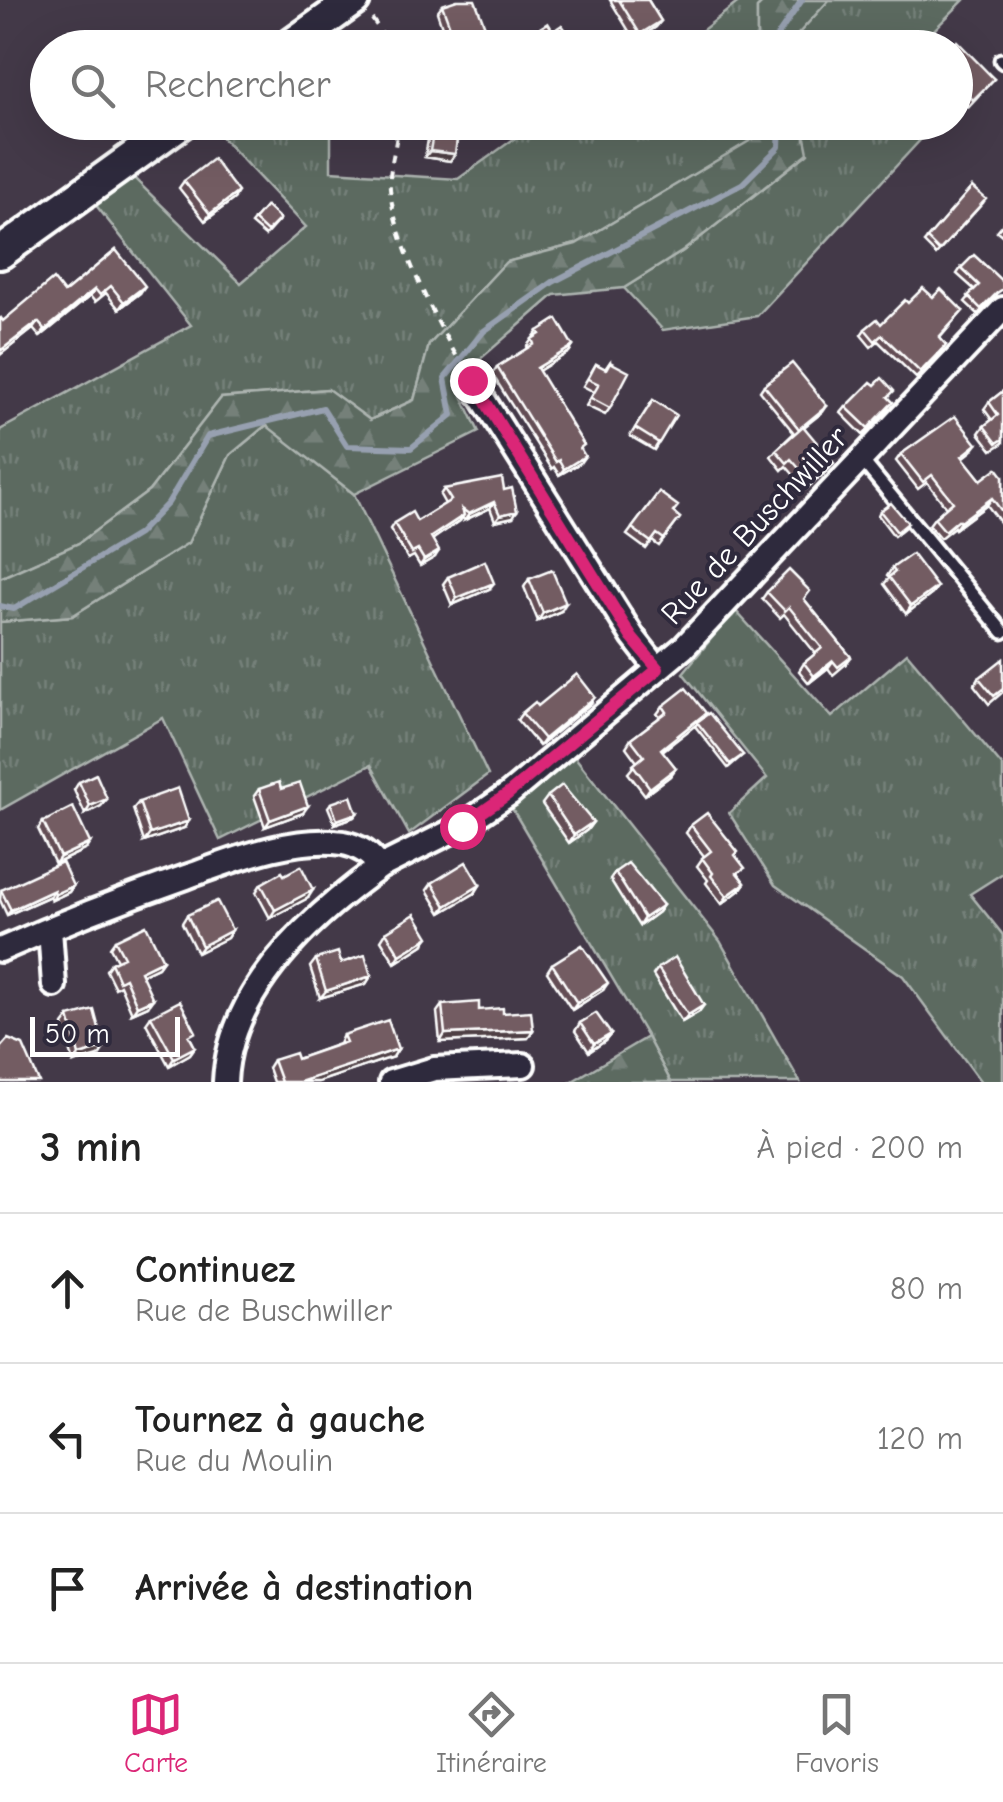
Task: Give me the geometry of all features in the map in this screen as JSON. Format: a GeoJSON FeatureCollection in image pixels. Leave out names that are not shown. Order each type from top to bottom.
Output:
{"type":"FeatureCollection","features":[{"type":"Feature","properties":{"kind":"street"},"geometry":{"type":"LineString","coordinates":[[319,30],[361,7]]}},
{"type":"Feature","properties":{"kind":"street"},"geometry":{"type":"LineString","coordinates":[[0,253],[157,140]]}},
{"type":"Feature","properties":{"kind":"street","name":"Rue de Buschwiller"},"geometry":{"type":"LineString","coordinates":[[225,1082],[236,1028],[274,964],[323,912],[380,867],[484,812],[658,669],[731,599],[1003,309]]}},
{"type":"Feature","properties":{"kind":"street"},"geometry":{"type":"LineString","coordinates":[[472,380],[632,638],[658,669]]}},
{"type":"Feature","properties":{"kind":"street"},"geometry":{"type":"LineString","coordinates":[[0,950],[245,856],[289,847],[346,844],[362,848],[380,867]]}},
{"type":"Feature","properties":{"kind":"street"},"geometry":{"type":"LineString","coordinates":[[50,928],[54,985]]}},
{"type":"Feature","properties":{"kind":"street"},"geometry":{"type":"LineString","coordinates":[[390,1082],[434,1069],[524,1065]]}},
{"type":"Feature","properties":{"kind":"lane"},"geometry":{"type":"LineString","coordinates":[[861,459],[1003,632]]}},
{"type":"Feature","properties":{"kind":"path"},"geometry":{"type":"LineString","coordinates":[[361,7],[379,30]]}},
{"type":"Feature","properties":{"kind":"path"},"geometry":{"type":"LineString","coordinates":[[397,140],[390,178],[392,202],[414,269],[452,348]]}},
{"type":"Feature","properties":{"kind":"green space"},"geometry":{"type":"Polygon","coordinates":[[[741,0],[765,0],[757,8],[757,30],[703,30],[741,0]]]}},
{"type":"Feature","properties":{"kind":"green space"},"geometry":{"type":"Polygon","coordinates":[[[765,0],[829,0],[802,30],[757,30],[757,8],[765,0]]]}},
{"type":"Feature","properties":{"kind":"green space"},"geometry":{"type":"Polygon","coordinates":[[[829,0],[964,0],[934,30],[802,30],[829,0]]]}},
{"type":"Feature","properties":{"kind":"green space"},"geometry":{"type":"Polygon","coordinates":[[[224,140],[331,140],[331,171],[458,179],[512,140],[752,140],[576,244],[506,262],[429,345],[414,400],[370,420],[327,389],[221,398],[149,491],[79,543],[0,578],[0,430],[191,325],[95,204],[134,178],[241,283],[306,227],[224,140]]]}},
{"type":"Feature","properties":{"kind":"green space"},"geometry":{"type":"Polygon","coordinates":[[[751,140],[805,140],[808,153],[683,251],[624,288],[554,295],[455,381],[479,432],[354,494],[266,425],[230,455],[188,543],[72,616],[0,622],[0,578],[79,543],[149,491],[221,398],[328,389],[370,420],[414,400],[429,345],[506,262],[576,244],[751,140]]]}},
{"type":"Feature","properties":{"kind":"green space"},"geometry":{"type":"Polygon","coordinates":[[[805,140],[920,140],[757,316],[663,330],[624,288],[683,251],[807,154],[805,140]]]}},
{"type":"Feature","properties":{"kind":"green space"},"geometry":{"type":"Polygon","coordinates":[[[267,425],[354,494],[488,775],[409,834],[371,765],[220,840],[163,718],[0,810],[0,622],[72,616],[188,543],[230,455],[267,425]]]}},
{"type":"Feature","properties":{"kind":"green space"},"geometry":{"type":"Polygon","coordinates":[[[735,610],[832,717],[907,653],[1003,767],[1003,873],[970,894],[1003,935],[1003,1082],[981,1082],[903,976],[775,885],[729,813],[767,778],[683,673],[735,610]]]}},
{"type":"Feature","properties":{"kind":"green space"},"geometry":{"type":"Polygon","coordinates":[[[575,757],[720,941],[800,1082],[671,1082],[510,805],[575,757]]]}},
{"type":"Feature","properties":{"kind":"green space"},"geometry":{"type":"Polygon","coordinates":[[[647,1037],[671,1082],[571,1082],[647,1037]]]}},
{"type":"Feature","properties":{"kind":"building"},"geometry":{"type":"Polygon","coordinates":[[[475,0],[486,29],[451,30],[442,5],[475,0]]]}},
{"type":"Feature","properties":{"kind":"building"},"geometry":{"type":"Polygon","coordinates":[[[619,0],[648,0],[661,21],[646,30],[638,30],[619,0]]]}},
{"type":"Feature","properties":{"kind":"building"},"geometry":{"type":"Polygon","coordinates":[[[973,57],[994,79],[973,100],[973,57]]]}},
{"type":"Feature","properties":{"kind":"building"},"geometry":{"type":"Polygon","coordinates":[[[432,140],[457,140],[455,154],[430,151],[432,140]]]}},
{"type":"Feature","properties":{"kind":"building"},"geometry":{"type":"Polygon","coordinates":[[[213,159],[238,192],[210,214],[184,181],[213,159]]]}},
{"type":"Feature","properties":{"kind":"building"},"geometry":{"type":"Polygon","coordinates":[[[972,187],[986,199],[939,251],[927,239],[972,187]]]}},
{"type":"Feature","properties":{"kind":"building"},"geometry":{"type":"Polygon","coordinates":[[[266,206],[280,219],[267,232],[254,220],[266,206]]]}},
{"type":"Feature","properties":{"kind":"building"},"geometry":{"type":"Polygon","coordinates":[[[116,250],[145,286],[124,302],[111,286],[100,295],[95,289],[45,330],[38,322],[0,351],[1,318],[3,321],[53,279],[64,293],[116,250]]]}},
{"type":"Feature","properties":{"kind":"building"},"geometry":{"type":"Polygon","coordinates":[[[974,255],[1003,282],[1003,289],[981,309],[968,296],[979,285],[961,268],[974,255]]]}},
{"type":"Feature","properties":{"kind":"building"},"geometry":{"type":"Polygon","coordinates":[[[923,288],[933,297],[941,289],[963,311],[939,337],[946,345],[920,372],[882,335],[875,341],[865,329],[877,319],[881,324],[923,288]]]}},
{"type":"Feature","properties":{"kind":"building"},"geometry":{"type":"Polygon","coordinates":[[[557,319],[573,346],[537,368],[584,445],[580,448],[585,456],[564,469],[497,367],[534,344],[532,339],[540,334],[538,331],[557,319]]]}},
{"type":"Feature","properties":{"kind":"building"},"geometry":{"type":"Polygon","coordinates":[[[610,362],[629,372],[610,408],[591,398],[599,384],[588,379],[596,364],[606,369],[610,362]]]}},
{"type":"Feature","properties":{"kind":"building"},"geometry":{"type":"Polygon","coordinates":[[[792,363],[827,406],[799,429],[764,385],[792,363]]]}},
{"type":"Feature","properties":{"kind":"building"},"geometry":{"type":"Polygon","coordinates":[[[882,378],[894,391],[888,397],[893,402],[868,428],[846,407],[871,382],[875,385],[882,378]]]}},
{"type":"Feature","properties":{"kind":"building"},"geometry":{"type":"Polygon","coordinates":[[[1003,391],[1003,439],[997,443],[984,426],[998,415],[989,402],[1003,391]]]}},
{"type":"Feature","properties":{"kind":"building"},"geometry":{"type":"Polygon","coordinates":[[[653,400],[676,415],[659,443],[635,428],[653,400]]]}},
{"type":"Feature","properties":{"kind":"building"},"geometry":{"type":"Polygon","coordinates":[[[955,416],[977,444],[962,456],[981,480],[997,468],[1003,476],[1003,513],[992,498],[945,531],[934,518],[953,502],[932,475],[923,482],[901,454],[955,416]]]}},
{"type":"Feature","properties":{"kind":"building"},"geometry":{"type":"Polygon","coordinates":[[[803,426],[834,463],[811,482],[791,459],[787,463],[776,450],[803,426]]]}},
{"type":"Feature","properties":{"kind":"building"},"geometry":{"type":"Polygon","coordinates":[[[502,478],[504,490],[512,488],[517,511],[500,515],[494,502],[469,514],[462,509],[464,515],[431,537],[439,551],[424,560],[418,550],[412,553],[394,523],[412,512],[417,521],[451,500],[444,489],[502,478]]]}},
{"type":"Feature","properties":{"kind":"building"},"geometry":{"type":"Polygon","coordinates":[[[659,492],[678,506],[673,512],[680,518],[664,539],[657,534],[651,542],[632,528],[659,492]]]}},
{"type":"Feature","properties":{"kind":"building"},"geometry":{"type":"Polygon","coordinates":[[[891,503],[908,523],[897,532],[880,511],[891,503]]]}},
{"type":"Feature","properties":{"kind":"building"},"geometry":{"type":"Polygon","coordinates":[[[912,554],[937,587],[911,606],[889,577],[895,572],[892,568],[912,554]]]}},
{"type":"Feature","properties":{"kind":"building"},"geometry":{"type":"Polygon","coordinates":[[[485,561],[494,583],[457,598],[448,577],[485,561]]]}},
{"type":"Feature","properties":{"kind":"building"},"geometry":{"type":"Polygon","coordinates":[[[552,570],[566,603],[543,613],[529,579],[552,570]]]}},
{"type":"Feature","properties":{"kind":"building"},"geometry":{"type":"Polygon","coordinates":[[[789,570],[810,591],[804,599],[851,657],[838,667],[833,661],[814,676],[804,663],[822,648],[789,607],[785,611],[767,592],[789,570]]]}},
{"type":"Feature","properties":{"kind":"building"},"geometry":{"type":"Polygon","coordinates":[[[1003,659],[1003,689],[994,696],[979,678],[1003,659]]]}},
{"type":"Feature","properties":{"kind":"building"},"geometry":{"type":"Polygon","coordinates":[[[577,674],[595,697],[544,739],[522,713],[535,702],[538,706],[577,674]]]}},
{"type":"Feature","properties":{"kind":"building"},"geometry":{"type":"Polygon","coordinates":[[[686,688],[706,713],[661,749],[676,768],[650,788],[633,765],[644,756],[631,739],[667,712],[663,706],[686,688]]]}},
{"type":"Feature","properties":{"kind":"building"},"geometry":{"type":"Polygon","coordinates":[[[709,713],[743,755],[730,764],[697,722],[709,713]]]}},
{"type":"Feature","properties":{"kind":"building"},"geometry":{"type":"Polygon","coordinates":[[[96,774],[107,799],[90,806],[79,782],[96,774]]]}},
{"type":"Feature","properties":{"kind":"building"},"geometry":{"type":"Polygon","coordinates":[[[279,782],[281,789],[300,783],[308,806],[270,820],[259,789],[279,782]]]}},
{"type":"Feature","properties":{"kind":"building"},"geometry":{"type":"Polygon","coordinates":[[[562,785],[593,822],[574,835],[548,796],[562,785]]]}},
{"type":"Feature","properties":{"kind":"building"},"geometry":{"type":"Polygon","coordinates":[[[178,788],[189,821],[150,834],[139,802],[178,788]]]}},
{"type":"Feature","properties":{"kind":"building"},"geometry":{"type":"Polygon","coordinates":[[[351,796],[357,813],[337,820],[331,803],[351,796]]]}},
{"type":"Feature","properties":{"kind":"building"},"geometry":{"type":"Polygon","coordinates":[[[73,807],[90,843],[60,857],[43,822],[73,807]]]}},
{"type":"Feature","properties":{"kind":"building"},"geometry":{"type":"Polygon","coordinates":[[[707,813],[738,852],[735,855],[745,868],[737,873],[745,883],[727,896],[702,858],[711,851],[691,825],[707,813]]]}},
{"type":"Feature","properties":{"kind":"building"},"geometry":{"type":"Polygon","coordinates":[[[62,862],[73,886],[55,894],[54,890],[11,910],[1,890],[62,862]]]}},
{"type":"Feature","properties":{"kind":"building"},"geometry":{"type":"Polygon","coordinates":[[[466,862],[480,885],[446,906],[432,883],[466,862]]]}},
{"type":"Feature","properties":{"kind":"building"},"geometry":{"type":"Polygon","coordinates":[[[628,863],[663,905],[644,918],[615,872],[628,863]]]}},
{"type":"Feature","properties":{"kind":"building"},"geometry":{"type":"Polygon","coordinates":[[[301,866],[313,890],[275,910],[261,884],[301,866]]]}},
{"type":"Feature","properties":{"kind":"building"},"geometry":{"type":"Polygon","coordinates":[[[217,901],[232,930],[202,946],[187,915],[217,901]]]}},
{"type":"Feature","properties":{"kind":"building"},"geometry":{"type":"Polygon","coordinates":[[[415,914],[429,937],[400,955],[386,932],[415,914]]]}},
{"type":"Feature","properties":{"kind":"building"},"geometry":{"type":"Polygon","coordinates":[[[146,925],[163,960],[140,971],[153,999],[137,1006],[125,978],[119,981],[111,963],[124,957],[115,940],[146,925]]]}},
{"type":"Feature","properties":{"kind":"building"},"geometry":{"type":"Polygon","coordinates":[[[582,945],[608,983],[577,1003],[552,964],[582,945]]]}},
{"type":"Feature","properties":{"kind":"building"},"geometry":{"type":"Polygon","coordinates":[[[338,952],[341,963],[365,955],[371,976],[326,991],[316,959],[338,952]]]}},
{"type":"Feature","properties":{"kind":"building"},"geometry":{"type":"Polygon","coordinates":[[[675,957],[704,1005],[688,1015],[658,968],[675,957]]]}},
{"type":"Feature","properties":{"kind":"building"},"geometry":{"type":"Polygon","coordinates":[[[180,1001],[196,1032],[189,1036],[195,1047],[174,1058],[151,1016],[180,1001]]]}},
{"type":"Feature","properties":{"kind":"building"},"geometry":{"type":"Polygon","coordinates":[[[479,1002],[479,1010],[531,1011],[533,1030],[445,1034],[442,1005],[479,1002]]]}},
{"type":"Feature","properties":{"kind":"building"},"geometry":{"type":"Polygon","coordinates":[[[94,1010],[104,1048],[79,1055],[69,1017],[94,1010]]]}},
{"type":"Feature","properties":{"kind":"building"},"geometry":{"type":"Polygon","coordinates":[[[596,1013],[611,1034],[594,1044],[580,1023],[596,1013]]]}},
{"type":"Feature","properties":{"kind":"building"},"geometry":{"type":"Polygon","coordinates":[[[388,1020],[398,1049],[300,1082],[281,1082],[273,1060],[295,1053],[297,1059],[346,1042],[343,1035],[388,1020]]]}},
{"type":"Feature","properties":{"kind":"building"},"geometry":{"type":"Polygon","coordinates":[[[8,1039],[23,1045],[39,1082],[0,1082],[0,1048],[8,1039]]]}},
{"type":"Feature","properties":{"kind":"waterway"},"geometry":{"type":"LineString","coordinates":[[781,30],[802,0]]}},
{"type":"Feature","properties":{"kind":"waterway"},"geometry":{"type":"LineString","coordinates":[[0,606],[14,609],[138,534],[168,503],[208,436],[323,408],[347,446],[411,448],[452,415],[445,378],[484,331],[553,282],[742,184],[779,147],[779,140]]}},
{"type":"Feature","properties":{"kind":"route"},"geometry":{"type":"LineString","coordinates":[[462,826],[508,794],[658,669],[632,638],[472,380]]}}]}
